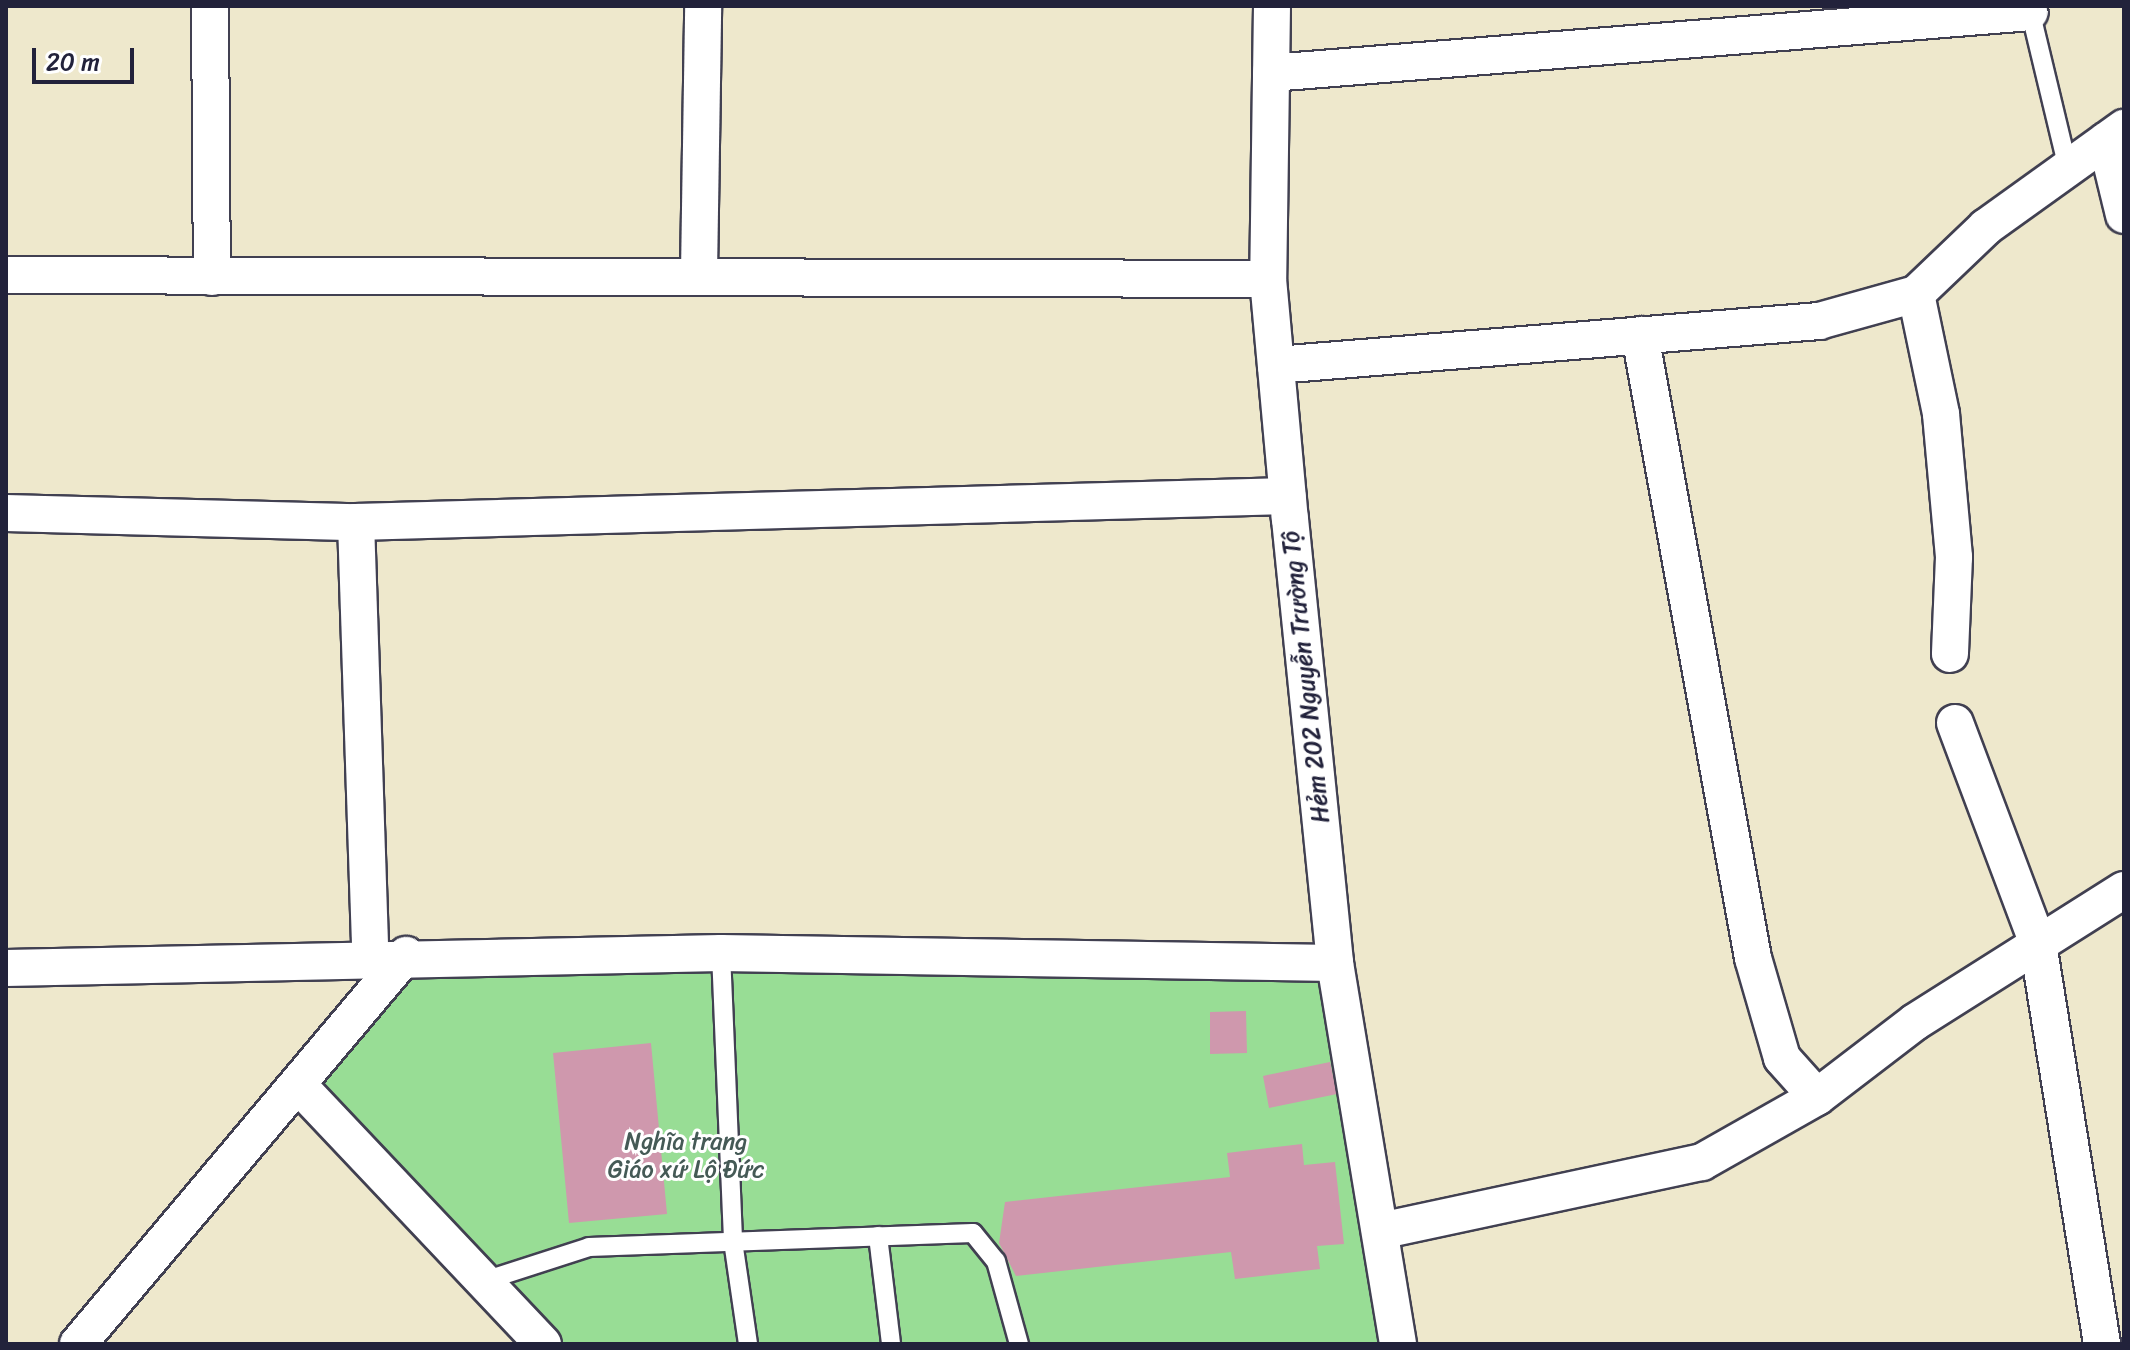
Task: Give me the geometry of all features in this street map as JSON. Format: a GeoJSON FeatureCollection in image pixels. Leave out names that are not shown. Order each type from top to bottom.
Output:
{"type":"FeatureCollection","features":[{"type":"Feature","properties":{"kind":"street"},"geometry":{"type":"LineString","coordinates":[[210,6],[212,277]]}},
{"type":"Feature","properties":{"kind":"street"},"geometry":{"type":"LineString","coordinates":[[699,273],[703,6]]}},
{"type":"Feature","properties":{"kind":"street","name":"Hẻm 202 Nguyễn Trường Tộ"},"geometry":{"type":"LineString","coordinates":[[1272,6],[1268,279],[1288,496],[1335,963],[1398,1344]]}},
{"type":"Feature","properties":{"kind":"street"},"geometry":{"type":"LineString","coordinates":[[1271,73],[2030,9]]}},
{"type":"Feature","properties":{"kind":"street"},"geometry":{"type":"LineString","coordinates":[[1276,365],[1819,321],[1916,294],[1986,227],[2115,134],[2124,215]]}},
{"type":"Feature","properties":{"kind":"street"},"geometry":{"type":"LineString","coordinates":[[6,275],[212,277],[699,273],[1268,279]]}},
{"type":"Feature","properties":{"kind":"street"},"geometry":{"type":"LineString","coordinates":[[1916,294],[1944,446],[1954,557],[1950,654]]}},
{"type":"Feature","properties":{"kind":"street"},"geometry":{"type":"LineString","coordinates":[[1640,335],[1753,958],[1782,1058],[1817,1097]]}},
{"type":"Feature","properties":{"kind":"street"},"geometry":{"type":"LineString","coordinates":[[6,513],[356,522],[1288,496]]}},
{"type":"Feature","properties":{"kind":"street"},"geometry":{"type":"LineString","coordinates":[[356,522],[370,955]]}},
{"type":"Feature","properties":{"kind":"street"},"geometry":{"type":"LineString","coordinates":[[1955,723],[2038,944],[2102,1344]]}},
{"type":"Feature","properties":{"kind":"street"},"geometry":{"type":"LineString","coordinates":[[1380,1231],[1702,1162],[1817,1097],[2038,944],[2124,890]]}},
{"type":"Feature","properties":{"kind":"street"},"geometry":{"type":"LineString","coordinates":[[6,968],[370,955],[721,953],[1335,963]]}},
{"type":"Feature","properties":{"kind":"street"},"geometry":{"type":"LineString","coordinates":[[78,1344],[301,1088],[406,955]]}},
{"type":"Feature","properties":{"kind":"street"},"geometry":{"type":"LineString","coordinates":[[301,1088],[543,1344]]}},
{"type":"Feature","properties":{"kind":"lane"},"geometry":{"type":"LineString","coordinates":[[2030,9],[2068,168]]}},
{"type":"Feature","properties":{"kind":"lane"},"geometry":{"type":"LineString","coordinates":[[721,953],[733,1241],[748,1344]]}},
{"type":"Feature","properties":{"kind":"lane"},"geometry":{"type":"LineString","coordinates":[[484,1281],[589,1247],[973,1233],[996,1261],[1019,1344]]}},
{"type":"Feature","properties":{"kind":"lane"},"geometry":{"type":"LineString","coordinates":[[878,1236],[891,1344]]}},
{"type":"Feature","properties":{"kind":"green space","name":"Nghĩa trang Giáo xứ Lộ Đức"},"geometry":{"type":"Polygon","coordinates":[[[412,968],[1325,976],[1386,1344],[560,1344],[318,1087],[412,968]]]}},
{"type":"Feature","properties":{"kind":"building"},"geometry":{"type":"Polygon","coordinates":[[[1246,1011],[1247,1053],[1210,1054],[1210,1012],[1246,1011]]]}},
{"type":"Feature","properties":{"kind":"building"},"geometry":{"type":"Polygon","coordinates":[[[651,1043],[667,1214],[569,1223],[553,1053],[651,1043]]]}},
{"type":"Feature","properties":{"kind":"building"},"geometry":{"type":"Polygon","coordinates":[[[1330,1062],[1337,1094],[1269,1108],[1263,1076],[1330,1062]]]}},
{"type":"Feature","properties":{"kind":"building"},"geometry":{"type":"Polygon","coordinates":[[[1302,1144],[1304,1165],[1335,1162],[1344,1244],[1317,1246],[1320,1269],[1235,1279],[1231,1252],[1016,1276],[999,1243],[1005,1202],[1230,1177],[1227,1153],[1302,1144]]]}}]}
